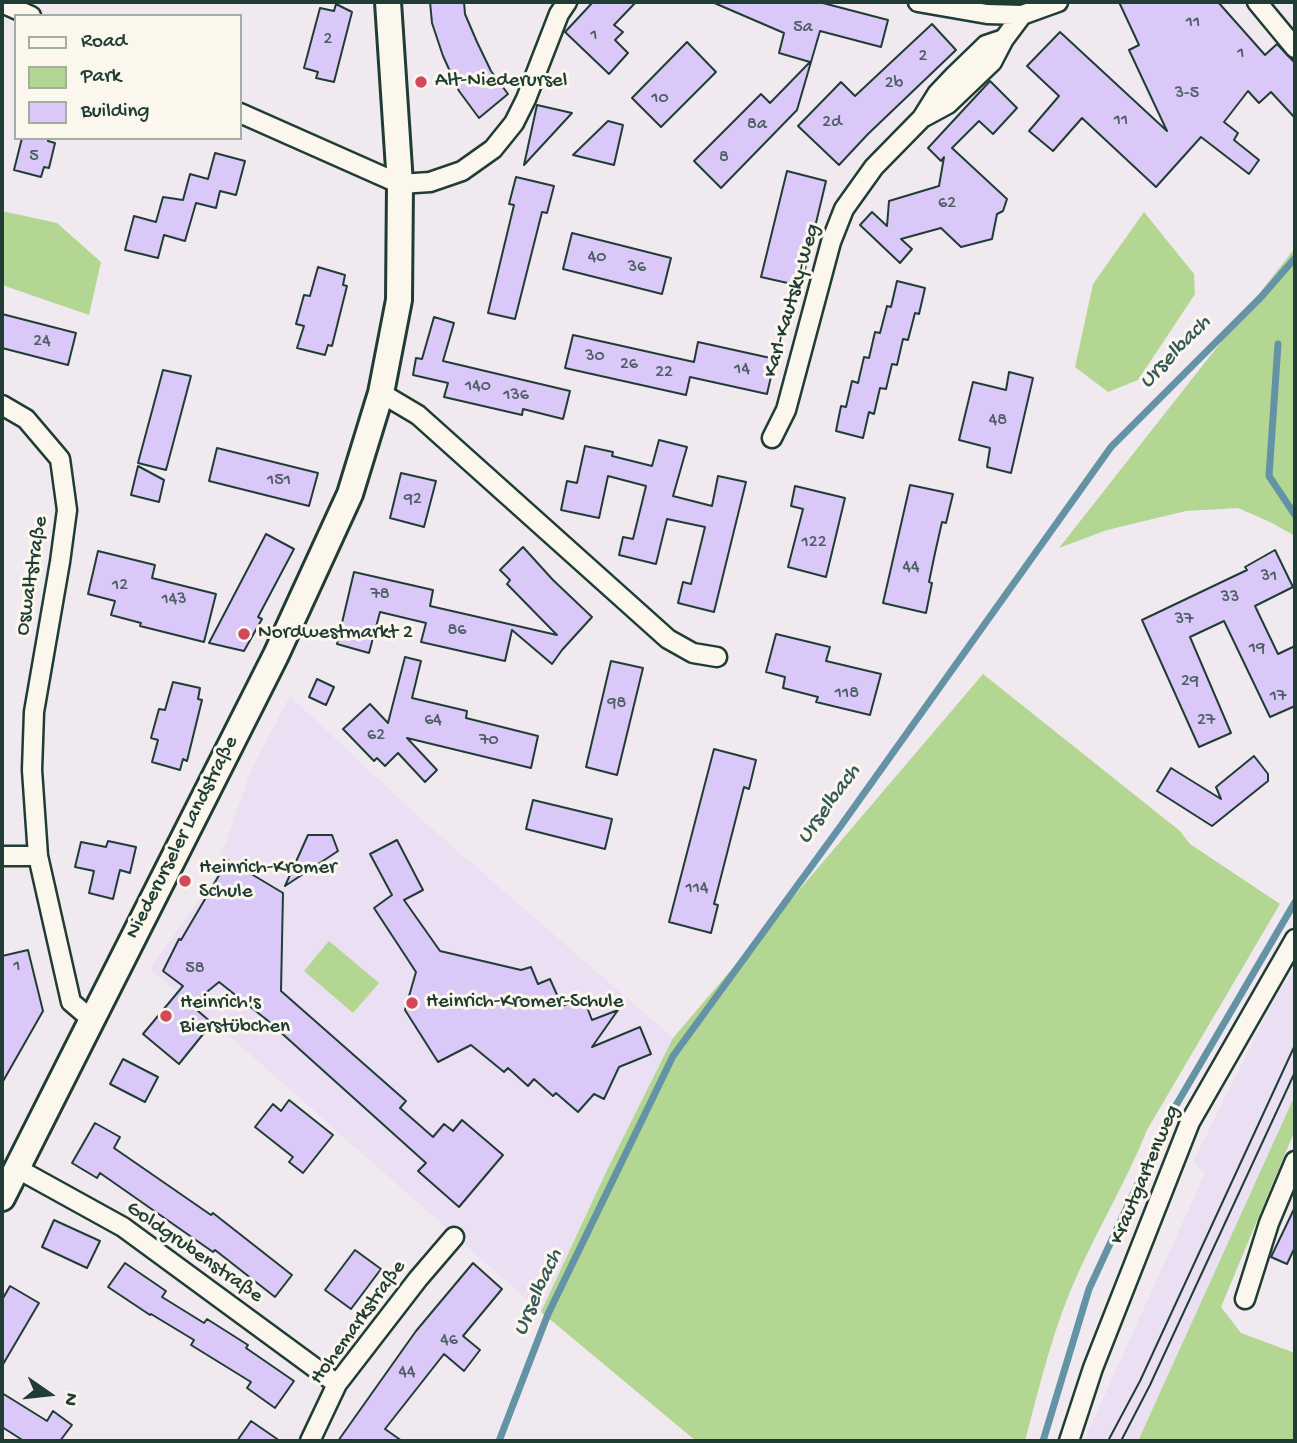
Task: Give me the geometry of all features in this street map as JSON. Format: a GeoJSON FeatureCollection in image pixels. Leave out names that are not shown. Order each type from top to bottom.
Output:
{"type":"FeatureCollection","features":[{"type":"Feature","properties":{"kind":"main road","name":"Niederurseler Landstraße"},"geometry":{"type":"LineString","coordinates":[[8,1183],[298,611],[350,494],[382,393],[399,300],[402,237],[388,2]]}},
{"type":"Feature","properties":{"kind":"street"},"geometry":{"type":"LineString","coordinates":[[242,114],[400,184],[430,182],[462,171],[493,149],[514,123],[559,14],[567,2]]}},
{"type":"Feature","properties":{"kind":"street"},"geometry":{"type":"LineString","coordinates":[[918,2],[987,14],[1022,15],[1058,2]]}},
{"type":"Feature","properties":{"kind":"street"},"geometry":{"type":"LineString","coordinates":[[1257,2],[1295,48]]}},
{"type":"Feature","properties":{"kind":"street"},"geometry":{"type":"LineString","coordinates":[[2,3],[27,14]]}},
{"type":"Feature","properties":{"kind":"street","name":"Karl-Kautsky-Weg"},"geometry":{"type":"LineString","coordinates":[[772,438],[786,410],[828,254],[844,209],[874,167],[922,118],[937,94],[986,45],[1003,39],[1022,15]]}},
{"type":"Feature","properties":{"kind":"street"},"geometry":{"type":"LineString","coordinates":[[382,393],[418,415],[668,639],[693,653],[718,657]]}},
{"type":"Feature","properties":{"kind":"street","name":"Oswaltstraße"},"geometry":{"type":"LineString","coordinates":[[2,405],[26,419],[60,459],[67,510],[34,712],[32,770],[38,856],[71,1002],[91,1018]]}},
{"type":"Feature","properties":{"kind":"street"},"geometry":{"type":"LineString","coordinates":[[2,856],[38,856]]}},
{"type":"Feature","properties":{"kind":"street","name":"Krautgartenweg"},"geometry":{"type":"LineString","coordinates":[[1069,1441],[1093,1368],[1190,1122],[1295,939]]}},
{"type":"Feature","properties":{"kind":"street"},"geometry":{"type":"LineString","coordinates":[[1245,1299],[1269,1223],[1295,1161]]}},
{"type":"Feature","properties":{"kind":"street","name":"Goldgrubenstraße"},"geometry":{"type":"LineString","coordinates":[[8,1183],[122,1227],[337,1384]]}},
{"type":"Feature","properties":{"kind":"street","name":"Hohemarkstraße"},"geometry":{"type":"LineString","coordinates":[[310,1441],[337,1384],[454,1237]]}},
{"type":"Feature","properties":{"kind":"shaded area","name":"Heinrich-Kromer-Schule"},"geometry":{"type":"Polygon","coordinates":[[[290,696],[423,821],[673,1038],[607,1170],[541,1312],[150,969],[201,897],[206,883],[211,885],[226,858],[219,854],[226,842],[251,770],[290,696]]]}},
{"type":"Feature","properties":{"kind":"shaded area"},"geometry":{"type":"Polygon","coordinates":[[[1295,969],[1295,1095],[1138,1441],[1084,1441],[1205,1173],[1193,1162],[1277,994],[1295,969]]]}},
{"type":"Feature","properties":{"kind":"green space"},"geometry":{"type":"Polygon","coordinates":[[[2,211],[57,223],[101,262],[89,315],[2,285],[2,211]]]}},
{"type":"Feature","properties":{"kind":"green space"},"geometry":{"type":"Polygon","coordinates":[[[1144,212],[1194,274],[1195,294],[1138,380],[1108,392],[1075,367],[1093,284],[1144,212]]]}},
{"type":"Feature","properties":{"kind":"green space"},"geometry":{"type":"Polygon","coordinates":[[[1295,248],[1295,536],[1238,508],[1186,511],[1107,530],[1059,548],[1295,248]]]}},
{"type":"Feature","properties":{"kind":"green space"},"geometry":{"type":"Polygon","coordinates":[[[983,674],[1180,831],[1190,844],[1280,904],[1147,1130],[1087,1253],[1055,1333],[1025,1441],[696,1441],[541,1312],[607,1170],[673,1038],[983,674]]]}},
{"type":"Feature","properties":{"kind":"green space"},"geometry":{"type":"Polygon","coordinates":[[[329,941],[379,983],[353,1013],[304,971],[329,941]]]}},
{"type":"Feature","properties":{"kind":"green space"},"geometry":{"type":"Polygon","coordinates":[[[1295,1095],[1295,1130],[1221,1307],[1241,1333],[1295,1353],[1295,1441],[1138,1441],[1295,1095]]]}},
{"type":"Feature","properties":{"kind":"building"},"geometry":{"type":"Polygon","coordinates":[[[430,2],[464,2],[465,14],[477,42],[491,71],[508,94],[479,118],[459,91],[443,56],[432,23],[430,2]]]}},
{"type":"Feature","properties":{"kind":"building"},"geometry":{"type":"Polygon","coordinates":[[[593,2],[636,2],[614,25],[623,32],[615,40],[628,53],[609,74],[565,32],[593,2]]]}},
{"type":"Feature","properties":{"kind":"building"},"geometry":{"type":"Polygon","coordinates":[[[712,2],[819,2],[888,20],[881,47],[820,31],[797,110],[721,188],[694,161],[761,94],[770,103],[810,62],[779,53],[784,33],[712,2]]]}},
{"type":"Feature","properties":{"kind":"building"},"geometry":{"type":"Polygon","coordinates":[[[1119,2],[1218,2],[1265,55],[1277,44],[1295,63],[1295,118],[1271,92],[1259,103],[1248,91],[1224,122],[1238,133],[1234,140],[1259,160],[1249,174],[1201,137],[1156,187],[1082,118],[1053,151],[1029,131],[1059,96],[1027,66],[1060,32],[1167,131],[1129,50],[1139,45],[1119,2]]]}},
{"type":"Feature","properties":{"kind":"building"},"geometry":{"type":"Polygon","coordinates":[[[336,4],[352,12],[334,82],[316,78],[318,72],[304,68],[320,8],[334,11],[336,4]]]}},
{"type":"Feature","properties":{"kind":"building"},"geometry":{"type":"Polygon","coordinates":[[[932,24],[956,50],[839,165],[798,126],[841,82],[855,96],[932,24]]]}},
{"type":"Feature","properties":{"kind":"building"},"geometry":{"type":"Polygon","coordinates":[[[687,42],[716,72],[661,127],[632,98],[687,42]]]}},
{"type":"Feature","properties":{"kind":"building"},"geometry":{"type":"Polygon","coordinates":[[[990,81],[1017,108],[993,134],[979,121],[952,148],[1007,199],[1003,211],[997,214],[992,239],[961,247],[941,228],[901,239],[912,249],[900,263],[860,225],[872,212],[887,226],[889,201],[939,186],[944,157],[941,161],[928,148],[990,81]]]}},
{"type":"Feature","properties":{"kind":"building"},"geometry":{"type":"Polygon","coordinates":[[[537,105],[572,113],[524,165],[537,105]]]}},
{"type":"Feature","properties":{"kind":"building"},"geometry":{"type":"Polygon","coordinates":[[[608,121],[623,125],[614,165],[573,155],[608,121]]]}},
{"type":"Feature","properties":{"kind":"building"},"geometry":{"type":"Polygon","coordinates":[[[22,140],[48,140],[55,143],[49,168],[44,167],[41,177],[14,170],[22,140]]]}},
{"type":"Feature","properties":{"kind":"building"},"geometry":{"type":"Polygon","coordinates":[[[215,153],[245,161],[236,195],[220,191],[216,208],[196,203],[185,241],[164,235],[158,258],[125,250],[134,216],[156,222],[163,197],[183,200],[190,174],[208,179],[215,153]]]}},
{"type":"Feature","properties":{"kind":"building"},"geometry":{"type":"Polygon","coordinates":[[[787,171],[826,181],[801,286],[761,277],[787,171]]]}},
{"type":"Feature","properties":{"kind":"building"},"geometry":{"type":"Polygon","coordinates":[[[516,177],[554,186],[547,213],[542,212],[515,319],[488,313],[514,205],[509,204],[516,177]]]}},
{"type":"Feature","properties":{"kind":"building"},"geometry":{"type":"Polygon","coordinates":[[[572,233],[671,258],[662,294],[563,269],[572,233]]]}},
{"type":"Feature","properties":{"kind":"building"},"geometry":{"type":"Polygon","coordinates":[[[318,267],[345,275],[343,285],[347,286],[332,346],[328,345],[325,355],[297,348],[304,326],[296,324],[304,295],[310,296],[318,267]]]}},
{"type":"Feature","properties":{"kind":"building"},"geometry":{"type":"Polygon","coordinates":[[[897,281],[925,288],[919,314],[915,313],[908,340],[903,339],[897,365],[892,364],[886,389],[880,388],[874,414],[869,412],[863,438],[836,431],[841,406],[846,407],[852,381],[858,383],[864,357],[869,358],[875,332],[880,333],[887,306],[891,307],[897,281]]]}},
{"type":"Feature","properties":{"kind":"building"},"geometry":{"type":"Polygon","coordinates":[[[2,314],[76,333],[68,365],[2,348],[2,314]]]}},
{"type":"Feature","properties":{"kind":"building"},"geometry":{"type":"Polygon","coordinates":[[[434,317],[454,323],[443,361],[570,391],[563,419],[523,409],[522,415],[444,397],[448,383],[413,375],[416,358],[422,359],[434,317]]]}},
{"type":"Feature","properties":{"kind":"building"},"geometry":{"type":"Polygon","coordinates":[[[573,335],[694,362],[698,342],[775,359],[767,394],[690,377],[686,395],[565,368],[573,335]]]}},
{"type":"Feature","properties":{"kind":"building"},"geometry":{"type":"Polygon","coordinates":[[[163,370],[191,376],[166,470],[138,463],[163,370]]]}},
{"type":"Feature","properties":{"kind":"building"},"geometry":{"type":"Polygon","coordinates":[[[1009,372],[1033,378],[1011,473],[987,467],[990,448],[959,440],[973,382],[1006,390],[1009,372]]]}},
{"type":"Feature","properties":{"kind":"building"},"geometry":{"type":"Polygon","coordinates":[[[659,440],[687,447],[673,496],[712,506],[718,476],[746,482],[714,612],[678,603],[683,582],[691,584],[705,527],[667,519],[656,564],[619,555],[623,537],[633,539],[646,486],[608,476],[599,518],[561,510],[567,481],[577,483],[585,446],[613,452],[612,456],[652,466],[659,440]]]}},
{"type":"Feature","properties":{"kind":"building"},"geometry":{"type":"Polygon","coordinates":[[[217,448],[318,473],[309,506],[209,481],[217,448]]]}},
{"type":"Feature","properties":{"kind":"building"},"geometry":{"type":"Polygon","coordinates":[[[138,466],[164,480],[159,502],[131,495],[138,466]]]}},
{"type":"Feature","properties":{"kind":"building"},"geometry":{"type":"Polygon","coordinates":[[[401,473],[436,481],[424,527],[390,518],[401,473]]]}},
{"type":"Feature","properties":{"kind":"building"},"geometry":{"type":"Polygon","coordinates":[[[910,485],[953,494],[946,523],[942,522],[929,582],[932,583],[926,613],[883,603],[910,485]]]}},
{"type":"Feature","properties":{"kind":"building"},"geometry":{"type":"Polygon","coordinates":[[[795,486],[845,498],[826,577],[788,567],[803,509],[791,506],[795,486]]]}},
{"type":"Feature","properties":{"kind":"building"},"geometry":{"type":"Polygon","coordinates":[[[266,534],[294,549],[258,617],[262,619],[244,651],[209,643],[266,534]]]}},
{"type":"Feature","properties":{"kind":"building"},"geometry":{"type":"Polygon","coordinates":[[[523,547],[592,617],[552,664],[512,630],[505,661],[421,642],[426,623],[380,612],[369,653],[337,644],[354,572],[433,590],[430,606],[557,635],[507,584],[510,580],[500,570],[523,547]]]}},
{"type":"Feature","properties":{"kind":"building"},"geometry":{"type":"Polygon","coordinates":[[[1275,550],[1293,587],[1255,606],[1278,654],[1295,646],[1295,706],[1270,717],[1224,621],[1190,637],[1231,733],[1199,747],[1142,620],[1247,570],[1245,567],[1275,550]]]}},
{"type":"Feature","properties":{"kind":"building"},"geometry":{"type":"Polygon","coordinates":[[[98,551],[155,565],[152,578],[216,594],[204,642],[140,626],[141,623],[111,615],[115,601],[88,594],[98,551]]]}},
{"type":"Feature","properties":{"kind":"building"},"geometry":{"type":"Polygon","coordinates":[[[776,634],[830,647],[826,661],[881,674],[870,715],[816,702],[818,697],[783,688],[785,677],[766,672],[776,634]]]}},
{"type":"Feature","properties":{"kind":"building"},"geometry":{"type":"Polygon","coordinates":[[[405,657],[421,661],[412,698],[467,711],[466,718],[538,736],[531,768],[407,738],[437,770],[425,782],[398,753],[385,766],[377,758],[374,761],[343,729],[370,704],[388,723],[405,657]]]}},
{"type":"Feature","properties":{"kind":"building"},"geometry":{"type":"Polygon","coordinates":[[[611,661],[643,668],[617,775],[586,767],[611,661]]]}},
{"type":"Feature","properties":{"kind":"building"},"geometry":{"type":"Polygon","coordinates":[[[317,679],[334,687],[326,705],[309,697],[317,679]]]}},
{"type":"Feature","properties":{"kind":"building"},"geometry":{"type":"Polygon","coordinates":[[[173,682],[200,688],[198,699],[202,700],[187,761],[183,759],[180,770],[152,762],[158,740],[151,738],[159,709],[165,710],[173,682]]]}},
{"type":"Feature","properties":{"kind":"building"},"geometry":{"type":"Polygon","coordinates":[[[714,749],[756,760],[749,789],[744,787],[714,904],[718,905],[711,933],[669,922],[714,749]]]}},
{"type":"Feature","properties":{"kind":"building"},"geometry":{"type":"Polygon","coordinates":[[[1254,756],[1268,774],[1268,781],[1212,826],[1157,791],[1171,768],[1221,799],[1216,787],[1254,756]]]}},
{"type":"Feature","properties":{"kind":"building"},"geometry":{"type":"Polygon","coordinates":[[[533,800],[612,819],[605,849],[526,829],[533,800]]]}},
{"type":"Feature","properties":{"kind":"building"},"geometry":{"type":"Polygon","coordinates":[[[308,835],[332,835],[338,851],[285,886],[308,835]]]}},
{"type":"Feature","properties":{"kind":"building"},"geometry":{"type":"Polygon","coordinates":[[[397,840],[423,890],[404,900],[440,951],[521,970],[531,967],[538,984],[550,979],[562,1006],[583,997],[592,1020],[618,1010],[592,1047],[640,1027],[651,1054],[619,1067],[604,1099],[594,1094],[578,1112],[556,1093],[553,1096],[534,1079],[528,1086],[508,1068],[504,1072],[471,1045],[438,1062],[405,1010],[416,972],[374,908],[392,895],[370,854],[397,840]]]}},
{"type":"Feature","properties":{"kind":"building"},"geometry":{"type":"Polygon","coordinates":[[[108,841],[136,847],[130,873],[120,870],[113,899],[89,893],[94,871],[75,867],[81,842],[106,847],[108,841]]]}},
{"type":"Feature","properties":{"kind":"building"},"geometry":{"type":"Polygon","coordinates":[[[228,860],[283,893],[281,991],[406,1101],[400,1108],[433,1137],[444,1124],[453,1131],[462,1120],[503,1155],[459,1207],[418,1171],[426,1163],[267,1020],[219,982],[191,1005],[212,1023],[179,1064],[143,1034],[183,986],[163,971],[179,939],[181,940],[228,860]]]}},
{"type":"Feature","properties":{"kind":"building"},"geometry":{"type":"Polygon","coordinates":[[[28,950],[43,1011],[2,1083],[2,956],[28,950]]]}},
{"type":"Feature","properties":{"kind":"building"},"geometry":{"type":"Polygon","coordinates":[[[123,1059],[158,1077],[145,1102],[110,1084],[123,1059]]]}},
{"type":"Feature","properties":{"kind":"building"},"geometry":{"type":"Polygon","coordinates":[[[289,1100],[333,1135],[303,1173],[289,1162],[293,1157],[255,1127],[273,1104],[281,1111],[289,1100]]]}},
{"type":"Feature","properties":{"kind":"building"},"geometry":{"type":"Polygon","coordinates":[[[95,1123],[120,1137],[114,1148],[211,1215],[213,1213],[292,1275],[275,1297],[215,1250],[213,1252],[100,1173],[97,1178],[72,1163],[95,1123]]]}},
{"type":"Feature","properties":{"kind":"building"},"geometry":{"type":"Polygon","coordinates":[[[1295,1207],[1295,1247],[1287,1264],[1271,1257],[1295,1207]]]}},
{"type":"Feature","properties":{"kind":"building"},"geometry":{"type":"Polygon","coordinates":[[[54,1220],[100,1241],[87,1268],[42,1247],[54,1220]]]}},
{"type":"Feature","properties":{"kind":"building"},"geometry":{"type":"Polygon","coordinates":[[[355,1250],[381,1269],[351,1309],[325,1290],[355,1250]]]}},
{"type":"Feature","properties":{"kind":"building"},"geometry":{"type":"Polygon","coordinates":[[[125,1263],[166,1291],[162,1297],[204,1323],[207,1319],[248,1345],[246,1348],[294,1381],[275,1408],[247,1388],[251,1382],[191,1345],[194,1340],[108,1287],[125,1263]]]}},
{"type":"Feature","properties":{"kind":"building"},"geometry":{"type":"Polygon","coordinates":[[[473,1263],[502,1289],[463,1336],[480,1350],[464,1371],[444,1354],[385,1429],[402,1441],[338,1441],[416,1331],[473,1263]]]}},
{"type":"Feature","properties":{"kind":"building"},"geometry":{"type":"Polygon","coordinates":[[[10,1286],[39,1303],[2,1366],[2,1300],[10,1286]]]}},
{"type":"Feature","properties":{"kind":"building"},"geometry":{"type":"Polygon","coordinates":[[[2,1393],[47,1421],[53,1411],[72,1425],[60,1441],[24,1441],[2,1427],[2,1393]]]}},
{"type":"Feature","properties":{"kind":"building"},"geometry":{"type":"Polygon","coordinates":[[[251,1421],[280,1441],[237,1441],[251,1421]]]}},
{"type":"Feature","properties":{"kind":"waterway","name":"Urselbach"},"geometry":{"type":"LineString","coordinates":[[499,1441],[548,1314],[673,1056],[1111,447],[1262,296],[1295,258]]}},
{"type":"Feature","properties":{"kind":"waterway","name":"Urselbach"},"geometry":{"type":"LineString","coordinates":[[1278,344],[1269,476],[1295,515]]}},
{"type":"Feature","properties":{"kind":"waterway","name":"Urselbach"},"geometry":{"type":"LineString","coordinates":[[1043,1441],[1089,1289],[1168,1119],[1295,902]]}},
{"type":"Feature","properties":{"kind":"tram line"},"geometry":{"type":"LineString","coordinates":[[1108,1441],[1140,1381],[1295,1045]]}},
{"type":"Feature","properties":{"kind":"tram line"},"geometry":{"type":"LineString","coordinates":[[1121,1441],[1150,1385],[1295,1072]]}},
{"type":"Feature","properties":{"kind":"place","name":"Alt-Niederursel"},"geometry":{"type":"Point","coordinates":[421,82]}},
{"type":"Feature","properties":{"kind":"place","name":"Nordwestmarkt 2"},"geometry":{"type":"Point","coordinates":[244,634]}},
{"type":"Feature","properties":{"kind":"place","name":"Heinrich-Kromer Schule"},"geometry":{"type":"Point","coordinates":[185,881]}},
{"type":"Feature","properties":{"kind":"place","name":"Heinrich-Kromer-Schule"},"geometry":{"type":"Point","coordinates":[412,1003]}},
{"type":"Feature","properties":{"kind":"place","name":"Heinrich's Bierstübchen"},"geometry":{"type":"Point","coordinates":[166,1016]}}]}
